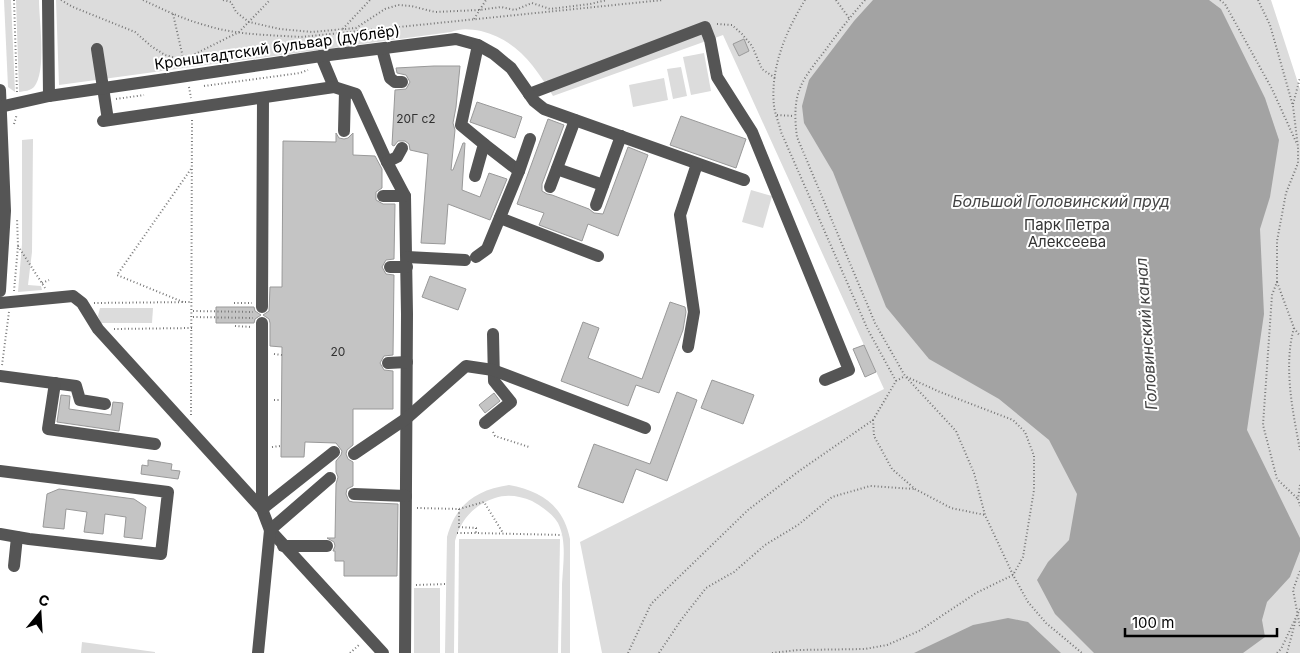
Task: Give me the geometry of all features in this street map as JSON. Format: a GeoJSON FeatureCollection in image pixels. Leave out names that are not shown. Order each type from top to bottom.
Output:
{"type":"FeatureCollection","features":[{"type":"Feature","properties":{"kind":"street"},"geometry":{"type":"LineString","coordinates":[[48,0],[49,96]]}},
{"type":"Feature","properties":{"kind":"street"},"geometry":{"type":"LineString","coordinates":[[744,180],[544,109],[532,98],[705,27],[710,40],[717,77],[752,132],[849,370],[825,380]]}},
{"type":"Feature","properties":{"kind":"street","name":"Кронштадтский бульвар (дублёр)"},"geometry":{"type":"LineString","coordinates":[[0,106],[102,88],[321,56],[456,39],[478,46],[494,54],[511,68],[532,98]]}},
{"type":"Feature","properties":{"kind":"street"},"geometry":{"type":"LineString","coordinates":[[478,46],[462,125],[519,171]]}},
{"type":"Feature","properties":{"kind":"street"},"geometry":{"type":"LineString","coordinates":[[97,49],[105,121],[340,89],[356,94],[387,162],[405,196],[407,262],[405,653]]}},
{"type":"Feature","properties":{"kind":"street"},"geometry":{"type":"LineString","coordinates":[[382,49],[390,78],[395,83]]}},
{"type":"Feature","properties":{"kind":"street"},"geometry":{"type":"LineString","coordinates":[[321,56],[340,89],[344,131]]}},
{"type":"Feature","properties":{"kind":"street"},"geometry":{"type":"LineString","coordinates":[[0,90],[2,211],[0,291]]}},
{"type":"Feature","properties":{"kind":"street"},"geometry":{"type":"LineString","coordinates":[[263,98],[260,315],[262,509],[270,530],[283,546],[382,653]]}},
{"type":"Feature","properties":{"kind":"street"},"geometry":{"type":"LineString","coordinates":[[550,187],[575,120]]}},
{"type":"Feature","properties":{"kind":"street"},"geometry":{"type":"LineString","coordinates":[[596,205],[621,136]]}},
{"type":"Feature","properties":{"kind":"street"},"geometry":{"type":"LineString","coordinates":[[390,267],[407,262],[470,258],[487,249],[530,139]]}},
{"type":"Feature","properties":{"kind":"street"},"geometry":{"type":"LineString","coordinates":[[475,176],[484,144]]}},
{"type":"Feature","properties":{"kind":"street"},"geometry":{"type":"LineString","coordinates":[[387,162],[397,157],[402,148]]}},
{"type":"Feature","properties":{"kind":"street"},"geometry":{"type":"LineString","coordinates":[[688,347],[694,312],[680,215],[697,164]]}},
{"type":"Feature","properties":{"kind":"street"},"geometry":{"type":"LineString","coordinates":[[557,169],[603,185]]}},
{"type":"Feature","properties":{"kind":"street"},"geometry":{"type":"LineString","coordinates":[[383,196],[405,196]]}},
{"type":"Feature","properties":{"kind":"street"},"geometry":{"type":"LineString","coordinates":[[500,218],[598,256]]}},
{"type":"Feature","properties":{"kind":"street"},"geometry":{"type":"LineString","coordinates":[[0,303],[73,296],[82,303],[98,329],[262,509]]}},
{"type":"Feature","properties":{"kind":"street"},"geometry":{"type":"LineString","coordinates":[[485,422],[511,402],[494,380],[493,334]]}},
{"type":"Feature","properties":{"kind":"street"},"geometry":{"type":"LineString","coordinates":[[388,362],[407,362]]}},
{"type":"Feature","properties":{"kind":"street"},"geometry":{"type":"LineString","coordinates":[[354,454],[407,418],[466,366],[493,370],[645,428]]}},
{"type":"Feature","properties":{"kind":"street"},"geometry":{"type":"LineString","coordinates":[[0,376],[76,386],[80,400],[106,404]]}},
{"type":"Feature","properties":{"kind":"street"},"geometry":{"type":"LineString","coordinates":[[55,383],[48,430],[155,444]]}},
{"type":"Feature","properties":{"kind":"street"},"geometry":{"type":"LineString","coordinates":[[262,509],[334,452]]}},
{"type":"Feature","properties":{"kind":"street"},"geometry":{"type":"LineString","coordinates":[[0,472],[168,492],[161,554],[0,534]]}},
{"type":"Feature","properties":{"kind":"street"},"geometry":{"type":"LineString","coordinates":[[258,653],[270,530],[330,478]]}},
{"type":"Feature","properties":{"kind":"street"},"geometry":{"type":"LineString","coordinates":[[354,494],[406,502]]}},
{"type":"Feature","properties":{"kind":"street"},"geometry":{"type":"LineString","coordinates":[[14,566],[17,537]]}},
{"type":"Feature","properties":{"kind":"street"},"geometry":{"type":"LineString","coordinates":[[283,546],[327,546]]}},
{"type":"Feature","properties":{"kind":"path"},"geometry":{"type":"LineString","coordinates":[[14,0],[17,95]]}},
{"type":"Feature","properties":{"kind":"path"},"geometry":{"type":"LineString","coordinates":[[61,0],[72,7],[135,32],[165,55],[184,60],[239,32],[270,0]]}},
{"type":"Feature","properties":{"kind":"path"},"geometry":{"type":"LineString","coordinates":[[143,0],[173,14],[209,27],[239,32],[301,37],[663,0]]}},
{"type":"Feature","properties":{"kind":"path"},"geometry":{"type":"LineString","coordinates":[[223,0],[232,1],[236,12],[249,22],[280,29],[312,32],[356,28],[385,9],[398,5],[435,12],[501,7],[515,10],[532,3],[550,9],[607,0]]}},
{"type":"Feature","properties":{"kind":"path"},"geometry":{"type":"LineString","coordinates":[[338,34],[370,0]]}},
{"type":"Feature","properties":{"kind":"path"},"geometry":{"type":"LineString","coordinates":[[473,20],[486,0]]}},
{"type":"Feature","properties":{"kind":"path"},"geometry":{"type":"LineString","coordinates":[[805,0],[790,24],[779,58],[775,78],[774,106],[781,132],[868,330],[896,381]]}},
{"type":"Feature","properties":{"kind":"path"},"geometry":{"type":"LineString","coordinates":[[836,0],[849,18]]}},
{"type":"Feature","properties":{"kind":"path"},"geometry":{"type":"LineString","coordinates":[[865,0],[806,75],[799,91],[795,116],[797,136],[875,323],[905,376],[956,431],[974,473],[985,515],[1013,575],[1028,602],[1046,622],[1082,653]]}},
{"type":"Feature","properties":{"kind":"path"},"geometry":{"type":"LineString","coordinates":[[1220,0],[1225,4],[1272,89],[1300,150]]}},
{"type":"Feature","properties":{"kind":"path"},"geometry":{"type":"LineString","coordinates":[[1258,0],[1270,25],[1293,106],[1299,147],[1298,163],[1286,193],[1277,240],[1276,282],[1272,295],[1263,424],[1277,479],[1298,499]]}},
{"type":"Feature","properties":{"kind":"path"},"geometry":{"type":"LineString","coordinates":[[173,14],[184,60],[192,108],[192,432]]}},
{"type":"Feature","properties":{"kind":"path"},"geometry":{"type":"LineString","coordinates":[[705,27],[720,24],[732,25],[752,46],[762,68],[775,78]]}},
{"type":"Feature","properties":{"kind":"path"},"geometry":{"type":"LineString","coordinates":[[1293,106],[1300,78]]}},
{"type":"Feature","properties":{"kind":"path"},"geometry":{"type":"LineString","coordinates":[[777,115],[795,116]]}},
{"type":"Feature","properties":{"kind":"path"},"geometry":{"type":"LineString","coordinates":[[182,302],[117,274],[192,169]]}},
{"type":"Feature","properties":{"kind":"path"},"geometry":{"type":"LineString","coordinates":[[18,246],[51,297]]}},
{"type":"Feature","properties":{"kind":"path"},"geometry":{"type":"LineString","coordinates":[[42,283],[49,280]]}},
{"type":"Feature","properties":{"kind":"path"},"geometry":{"type":"LineString","coordinates":[[1276,282],[1294,328],[1300,336]]}},
{"type":"Feature","properties":{"kind":"path"},"geometry":{"type":"LineString","coordinates":[[82,303],[192,302]]}},
{"type":"Feature","properties":{"kind":"path"},"geometry":{"type":"LineString","coordinates":[[234,303],[260,315]]}},
{"type":"Feature","properties":{"kind":"path"},"geometry":{"type":"LineString","coordinates":[[192,311],[239,312],[260,315]]}},
{"type":"Feature","properties":{"kind":"path"},"geometry":{"type":"LineString","coordinates":[[239,312],[239,318]]}},
{"type":"Feature","properties":{"kind":"path"},"geometry":{"type":"LineString","coordinates":[[192,318],[239,318],[260,315]]}},
{"type":"Feature","properties":{"kind":"path"},"geometry":{"type":"LineString","coordinates":[[235,326],[260,315]]}},
{"type":"Feature","properties":{"kind":"path"},"geometry":{"type":"LineString","coordinates":[[98,329],[192,328]]}},
{"type":"Feature","properties":{"kind":"path"},"geometry":{"type":"LineString","coordinates":[[1294,328],[1290,341],[1290,401],[1300,450]]}},
{"type":"Feature","properties":{"kind":"path"},"geometry":{"type":"LineString","coordinates":[[628,653],[651,604],[748,510],[799,471],[873,420],[896,381],[905,376]]}},
{"type":"Feature","properties":{"kind":"path"},"geometry":{"type":"LineString","coordinates":[[772,653],[798,650],[865,649],[887,644],[919,630],[976,594],[1013,575],[1022,557],[1034,490],[1034,456],[1025,432],[1013,420],[940,392],[905,376]]}},
{"type":"Feature","properties":{"kind":"path"},"geometry":{"type":"LineString","coordinates":[[873,420],[874,436],[892,469],[915,490],[951,508],[985,515]]}},
{"type":"Feature","properties":{"kind":"path"},"geometry":{"type":"LineString","coordinates":[[485,422],[495,436],[529,447]]}},
{"type":"Feature","properties":{"kind":"path"},"geometry":{"type":"LineString","coordinates":[[272,447],[281,446]]}},
{"type":"Feature","properties":{"kind":"path"},"geometry":{"type":"LineString","coordinates":[[1300,485],[1298,499],[1300,506]]}},
{"type":"Feature","properties":{"kind":"path"},"geometry":{"type":"LineString","coordinates":[[659,653],[681,620],[706,588],[734,572],[765,545],[798,525],[832,497],[870,486],[915,490]]}},
{"type":"Feature","properties":{"kind":"path"},"geometry":{"type":"LineString","coordinates":[[406,502],[459,509],[484,502],[503,533]]}},
{"type":"Feature","properties":{"kind":"path"},"geometry":{"type":"LineString","coordinates":[[459,509],[459,527],[476,528],[476,533]]}},
{"type":"Feature","properties":{"kind":"path"},"geometry":{"type":"LineString","coordinates":[[457,533],[562,535]]}},
{"type":"Feature","properties":{"kind":"path"},"geometry":{"type":"LineString","coordinates":[[1300,571],[1293,590],[1300,626]]}},
{"type":"Feature","properties":{"kind":"path"},"geometry":{"type":"LineString","coordinates":[[406,585],[446,584]]}},
{"type":"Feature","properties":{"kind":"path"},"geometry":{"type":"LineString","coordinates":[[1277,653],[1281,649],[1300,609]]}},
{"type":"Feature","properties":{"kind":"path"},"geometry":{"type":"LineString","coordinates":[[1287,653],[1297,614]]}},
{"type":"Feature","properties":{"kind":"green space"},"geometry":{"type":"Polygon","coordinates":[[[4,0],[11,0],[15,92],[8,87],[4,0]]]}},
{"type":"Feature","properties":{"kind":"green space"},"geometry":{"type":"Polygon","coordinates":[[[16,0],[39,0],[41,45],[38,80],[34,87],[27,91],[19,92],[16,0]]]}},
{"type":"Feature","properties":{"kind":"green space","name":"Парк Петра Алексеева"},"geometry":{"type":"Polygon","coordinates":[[[56,0],[1271,0],[1300,89],[1300,653],[602,653],[580,542],[884,389],[723,35],[553,96],[532,64],[515,48],[494,35],[466,29],[59,85],[56,0]]]}},
{"type":"Feature","properties":{"kind":"green space"},"geometry":{"type":"Polygon","coordinates":[[[704,53],[711,91],[691,95],[683,57],[704,53]]]}},
{"type":"Feature","properties":{"kind":"green space"},"geometry":{"type":"Polygon","coordinates":[[[681,67],[687,96],[673,99],[667,69],[681,67]]]}},
{"type":"Feature","properties":{"kind":"green space"},"geometry":{"type":"Polygon","coordinates":[[[664,78],[668,100],[633,107],[629,85],[664,78]]]}},
{"type":"Feature","properties":{"kind":"green space"},"geometry":{"type":"Polygon","coordinates":[[[33,139],[32,252],[28,285],[41,286],[42,290],[18,292],[22,244],[22,140],[33,139]]]}},
{"type":"Feature","properties":{"kind":"green space"},"geometry":{"type":"Polygon","coordinates":[[[751,190],[772,196],[763,228],[742,222],[751,190]]]}},
{"type":"Feature","properties":{"kind":"green space"},"geometry":{"type":"Polygon","coordinates":[[[100,308],[153,308],[152,323],[101,323],[98,316],[100,308]]]}},
{"type":"Feature","properties":{"kind":"green space"},"geometry":{"type":"Polygon","coordinates":[[[509,485],[541,496],[556,509],[567,527],[570,539],[570,653],[561,653],[564,553],[561,530],[553,516],[539,505],[527,499],[509,496],[487,501],[475,509],[469,514],[458,533],[455,541],[454,653],[445,653],[447,537],[451,525],[462,507],[469,500],[497,487],[509,485]]]}},
{"type":"Feature","properties":{"kind":"green space"},"geometry":{"type":"Polygon","coordinates":[[[459,539],[560,539],[558,653],[458,653],[459,539]]]}},
{"type":"Feature","properties":{"kind":"green space"},"geometry":{"type":"Polygon","coordinates":[[[414,588],[440,588],[440,653],[414,653],[414,588]]]}},
{"type":"Feature","properties":{"kind":"green space"},"geometry":{"type":"Polygon","coordinates":[[[82,642],[155,652],[155,653],[81,653],[82,642]]]}},
{"type":"Feature","properties":{"kind":"water","name":"Большой Головинский пруд"},"geometry":{"type":"Polygon","coordinates":[[[873,0],[1209,0],[1221,9],[1265,98],[1279,140],[1270,197],[1260,229],[1264,314],[1247,430],[1300,538],[1300,551],[1290,577],[1267,602],[1262,620],[1265,637],[1243,653],[1094,653],[1055,614],[1037,580],[1048,562],[1069,540],[1077,494],[1049,440],[999,399],[929,359],[886,307],[833,172],[804,123],[802,106],[809,80],[854,21],[873,0]]]}},
{"type":"Feature","properties":{"kind":"water"},"geometry":{"type":"Polygon","coordinates":[[[1008,618],[1028,622],[1061,653],[914,653],[973,625],[1008,618]]]}},
{"type":"Feature","properties":{"kind":"building"},"geometry":{"type":"Polygon","coordinates":[[[744,39],[749,51],[739,56],[733,44],[744,39]]]}},
{"type":"Feature","properties":{"kind":"building"},"geometry":{"type":"Polygon","coordinates":[[[460,66],[453,123],[455,130],[451,170],[453,170],[463,143],[465,143],[462,190],[480,197],[489,173],[507,179],[490,220],[448,204],[445,244],[421,243],[428,154],[410,150],[409,144],[405,141],[398,141],[394,146],[392,145],[395,90],[406,89],[410,82],[406,75],[397,73],[396,68],[460,66]]]}},
{"type":"Feature","properties":{"kind":"building"},"geometry":{"type":"Polygon","coordinates":[[[477,102],[522,117],[515,138],[470,122],[477,102]]]}},
{"type":"Feature","properties":{"kind":"building"},"geometry":{"type":"Polygon","coordinates":[[[681,116],[746,139],[736,168],[670,145],[681,116]]]}},
{"type":"Feature","properties":{"kind":"building"},"geometry":{"type":"Polygon","coordinates":[[[548,119],[564,125],[542,184],[542,191],[589,209],[594,213],[603,214],[628,147],[648,155],[618,236],[588,224],[582,241],[539,225],[544,213],[517,204],[548,119]]]}},
{"type":"Feature","properties":{"kind":"building"},"geometry":{"type":"Polygon","coordinates":[[[336,133],[339,138],[344,139],[353,133],[353,155],[375,156],[382,169],[382,188],[376,192],[376,200],[383,204],[395,204],[394,259],[386,260],[382,267],[386,274],[394,275],[393,355],[384,356],[380,363],[384,370],[393,371],[393,409],[353,409],[353,445],[347,450],[346,454],[348,459],[353,462],[353,486],[347,489],[346,494],[349,501],[353,502],[398,504],[397,576],[344,576],[344,561],[335,561],[334,542],[327,538],[335,538],[336,484],[338,477],[336,461],[342,451],[336,443],[305,442],[304,457],[281,457],[282,347],[270,346],[270,323],[269,319],[263,315],[269,311],[270,287],[282,287],[283,141],[336,142],[336,133]]]}},
{"type":"Feature","properties":{"kind":"building"},"geometry":{"type":"Polygon","coordinates":[[[430,276],[466,289],[458,310],[422,297],[430,276]]]}},
{"type":"Feature","properties":{"kind":"building"},"geometry":{"type":"Polygon","coordinates":[[[670,302],[685,307],[686,312],[683,330],[659,393],[636,385],[628,406],[561,381],[583,322],[599,328],[588,358],[642,379],[670,302]]]}},
{"type":"Feature","properties":{"kind":"building"},"geometry":{"type":"Polygon","coordinates":[[[216,307],[254,307],[255,311],[261,315],[255,319],[254,323],[216,323],[216,307]]]}},
{"type":"Feature","properties":{"kind":"building"},"geometry":{"type":"Polygon","coordinates":[[[864,345],[876,372],[865,377],[853,349],[864,345]]]}},
{"type":"Feature","properties":{"kind":"building"},"geometry":{"type":"Polygon","coordinates":[[[712,380],[754,395],[743,424],[701,408],[712,380]]]}},
{"type":"Feature","properties":{"kind":"building"},"geometry":{"type":"Polygon","coordinates":[[[677,392],[697,400],[667,481],[636,469],[623,503],[578,487],[594,444],[650,464],[677,392]]]}},
{"type":"Feature","properties":{"kind":"building"},"geometry":{"type":"Polygon","coordinates":[[[494,393],[500,401],[485,413],[479,405],[494,393]]]}},
{"type":"Feature","properties":{"kind":"building"},"geometry":{"type":"Polygon","coordinates":[[[61,395],[70,396],[69,409],[111,415],[113,402],[123,403],[119,431],[57,422],[61,395]]]}},
{"type":"Feature","properties":{"kind":"building"},"geometry":{"type":"Polygon","coordinates":[[[148,460],[172,464],[171,470],[180,471],[178,479],[141,474],[142,465],[148,466],[148,460]]]}},
{"type":"Feature","properties":{"kind":"building"},"geometry":{"type":"Polygon","coordinates":[[[59,489],[134,499],[146,507],[142,539],[124,537],[126,517],[105,514],[103,534],[84,532],[87,512],[66,509],[64,529],[43,527],[47,494],[59,489]]]}},
{"type":"Feature","properties":{"kind":"water label","name":"Головинский канал"},"geometry":{"type":"Point","coordinates":[1146,334]}}]}
